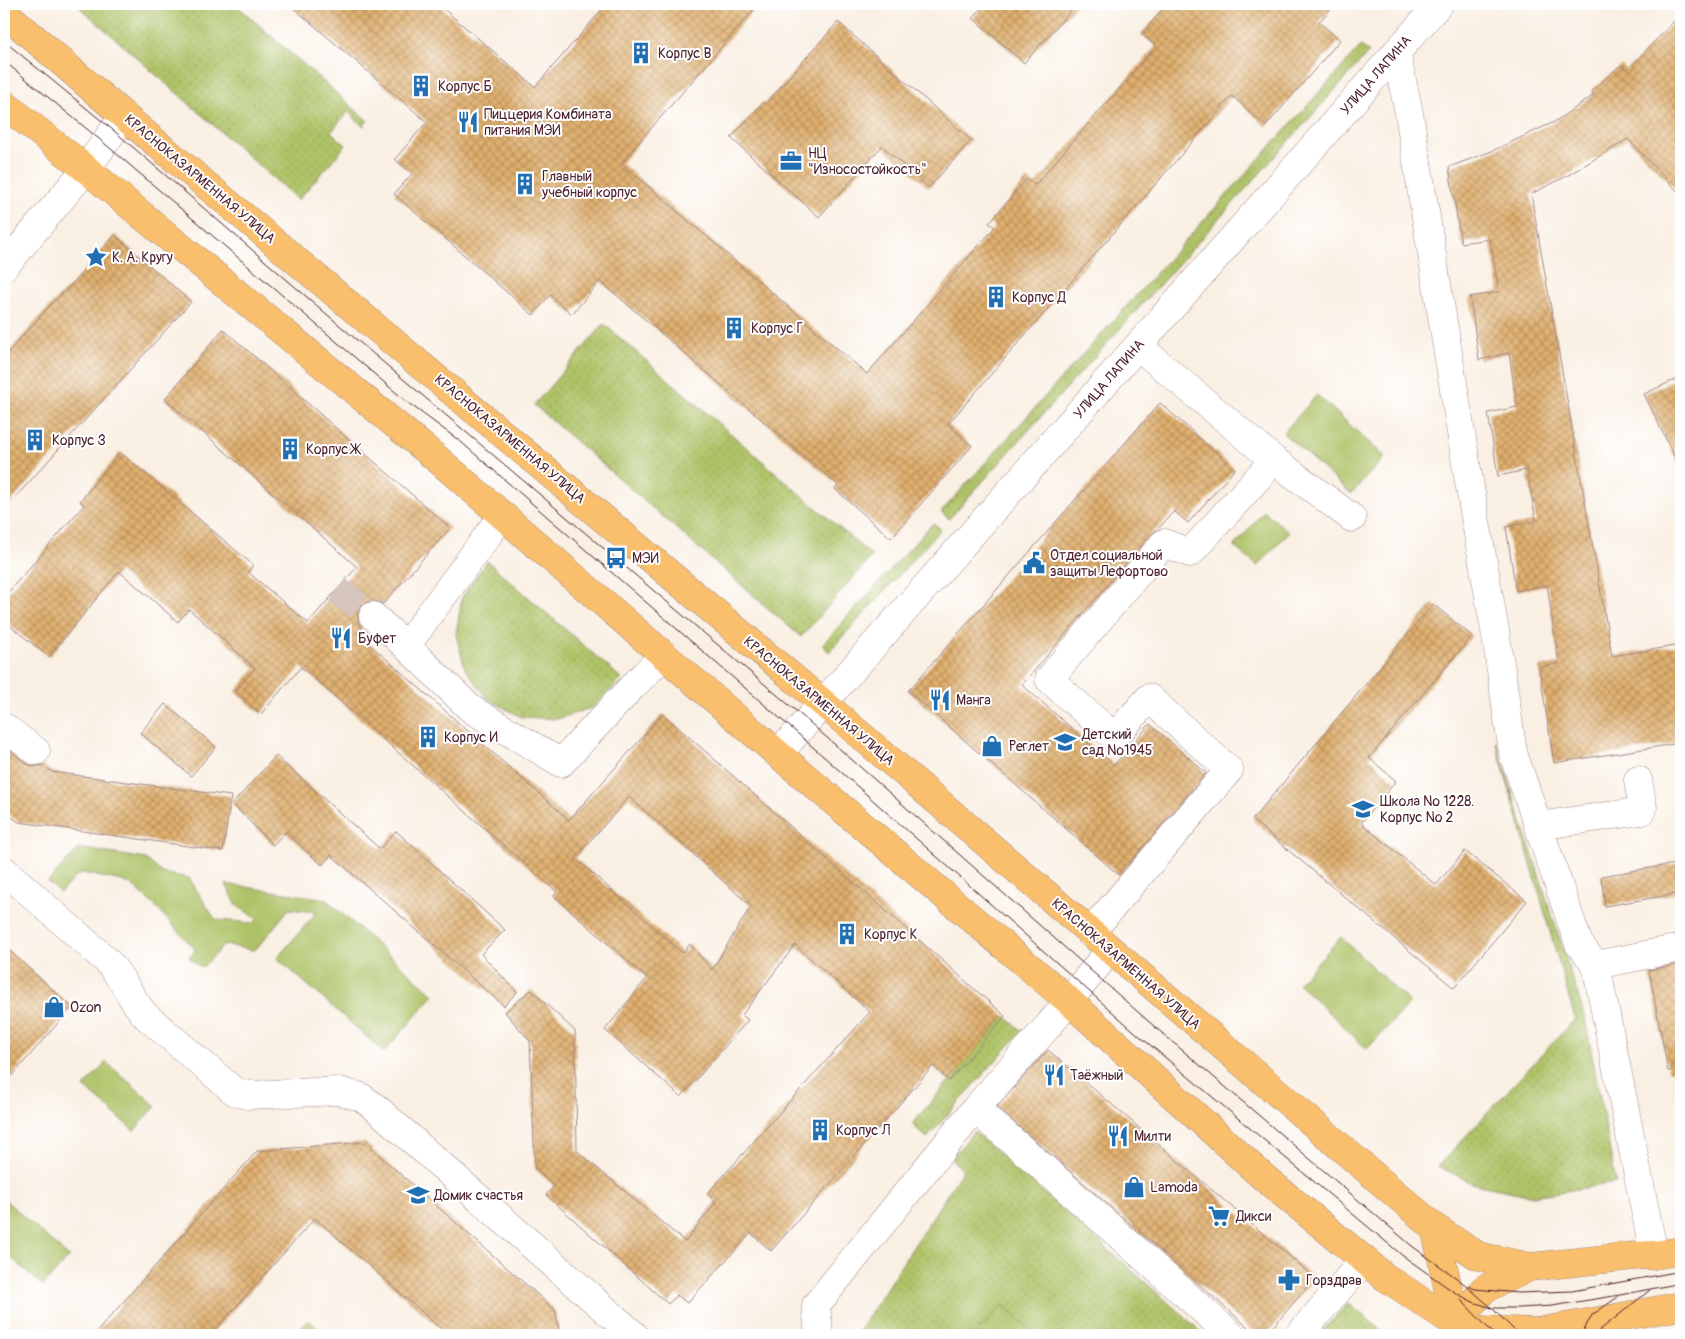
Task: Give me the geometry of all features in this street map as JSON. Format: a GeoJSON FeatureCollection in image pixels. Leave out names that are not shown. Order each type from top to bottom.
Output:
{"type":"FeatureCollection","features":[{"type":"Feature","properties":{"kind":"main road","name":"КРАСНОКАЗАРМЕННАЯ УЛИЦА"},"geometry":{"type":"LineString","coordinates":[[4,12],[124,116],[823,704],[1435,1228],[1478,1256],[1530,1266],[1681,1251]]}},
{"type":"Feature","properties":{"kind":"main road"},"geometry":{"type":"LineString","coordinates":[[4,104],[86,169],[442,463],[778,754],[1068,1000],[1262,1176],[1385,1277],[1457,1330],[1537,1332],[1681,1306]]}},
{"type":"Feature","properties":{"kind":"main road"},"geometry":{"type":"LineString","coordinates":[[1435,1228],[1457,1330]]}},
{"type":"Feature","properties":{"kind":"main road"},"geometry":{"type":"LineString","coordinates":[[1457,1330],[1484,1289],[1530,1266]]}},
{"type":"Feature","properties":{"kind":"street","name":"УЛИЦА ЛАПИНА"},"geometry":{"type":"LineString","coordinates":[[778,754],[1439,4]]}},
{"type":"Feature","properties":{"kind":"street"},"geometry":{"type":"LineString","coordinates":[[1396,52],[1412,132],[1496,636],[1513,753],[1579,944],[1596,965],[1654,1255]]}},
{"type":"Feature","properties":{"kind":"street"},"geometry":{"type":"LineString","coordinates":[[4,267],[86,169],[124,116]]}},
{"type":"Feature","properties":{"kind":"street"},"geometry":{"type":"LineString","coordinates":[[1138,346],[1274,460],[1352,518]]}},
{"type":"Feature","properties":{"kind":"street"},"geometry":{"type":"LineString","coordinates":[[819,1335],[816,1306],[975,1109],[1049,1025],[1068,1000],[1100,942],[1230,770],[1149,698],[1114,737],[1050,679],[1164,543],[1190,553],[1274,460]]}},
{"type":"Feature","properties":{"kind":"street"},"geometry":{"type":"LineString","coordinates":[[406,646],[502,516]]}},
{"type":"Feature","properties":{"kind":"street"},"geometry":{"type":"LineString","coordinates":[[373,616],[471,709],[561,763],[664,655]]}},
{"type":"Feature","properties":{"kind":"street"},"geometry":{"type":"LineString","coordinates":[[4,727],[36,751]]}},
{"type":"Feature","properties":{"kind":"street"},"geometry":{"type":"LineString","coordinates":[[1538,826],[1642,811],[1638,780]]}},
{"type":"Feature","properties":{"kind":"street"},"geometry":{"type":"LineString","coordinates":[[4,870],[111,965],[138,1007],[146,1016],[229,1088],[247,1095],[339,1091],[361,1097],[376,1108],[627,1333]]}},
{"type":"Feature","properties":{"kind":"street"},"geometry":{"type":"LineString","coordinates":[[1596,965],[1681,948]]}},
{"type":"Feature","properties":{"kind":"street"},"geometry":{"type":"LineString","coordinates":[[975,1109],[1232,1335]]}},
{"type":"Feature","properties":{"kind":"street"},"geometry":{"type":"LineString","coordinates":[[1299,1335],[1364,1260]]}},
{"type":"Feature","properties":{"kind":"green space"},"geometry":{"type":"Polygon","coordinates":[[[76,4],[235,4],[368,121],[363,126],[348,112],[331,132],[346,145],[298,200],[76,4]]]}},
{"type":"Feature","properties":{"kind":"green space"},"geometry":{"type":"Polygon","coordinates":[[[1361,46],[1369,52],[949,519],[941,512],[1361,46]]]}},
{"type":"Feature","properties":{"kind":"green space"},"geometry":{"type":"Polygon","coordinates":[[[604,324],[872,556],[801,637],[534,405],[604,324]]]}},
{"type":"Feature","properties":{"kind":"green space"},"geometry":{"type":"Polygon","coordinates":[[[1317,395],[1385,457],[1351,494],[1283,433],[1317,395]]]}},
{"type":"Feature","properties":{"kind":"green space"},"geometry":{"type":"Polygon","coordinates":[[[1264,511],[1289,532],[1258,566],[1234,547],[1264,511]]]}},
{"type":"Feature","properties":{"kind":"green space"},"geometry":{"type":"Polygon","coordinates":[[[933,523],[941,529],[829,652],[822,645],[933,523]]]}},
{"type":"Feature","properties":{"kind":"green space"},"geometry":{"type":"Polygon","coordinates":[[[487,561],[622,679],[593,707],[558,719],[521,717],[488,699],[465,669],[456,634],[462,597],[487,561]]]}},
{"type":"Feature","properties":{"kind":"green space"},"geometry":{"type":"Polygon","coordinates":[[[1496,742],[1585,1017],[1616,1183],[1533,1196],[1474,1184],[1438,1166],[1575,1019],[1496,742]]]}},
{"type":"Feature","properties":{"kind":"green space"},"geometry":{"type":"Polygon","coordinates":[[[79,848],[146,859],[162,873],[189,878],[217,920],[253,923],[258,919],[237,906],[226,884],[326,899],[326,902],[328,901],[434,995],[384,1052],[277,958],[317,912],[289,909],[256,949],[223,946],[202,968],[189,958],[195,949],[153,904],[130,884],[82,873],[76,876],[60,893],[48,882],[79,848]]]}},
{"type":"Feature","properties":{"kind":"green space"},"geometry":{"type":"Polygon","coordinates":[[[1341,937],[1410,1003],[1367,1049],[1298,983],[1341,937]]]}},
{"type":"Feature","properties":{"kind":"green space"},"geometry":{"type":"Polygon","coordinates":[[[1005,1016],[1022,1031],[927,1138],[912,1124],[1005,1016]]]}},
{"type":"Feature","properties":{"kind":"green space"},"geometry":{"type":"Polygon","coordinates":[[[106,1062],[156,1106],[134,1131],[84,1087],[106,1062]]]}},
{"type":"Feature","properties":{"kind":"green space"},"geometry":{"type":"Polygon","coordinates":[[[974,1131],[1205,1335],[856,1335],[963,1170],[951,1159],[974,1131]]]}},
{"type":"Feature","properties":{"kind":"green space"},"geometry":{"type":"Polygon","coordinates":[[[4,1199],[69,1257],[43,1286],[4,1251],[4,1199]]]}},
{"type":"Feature","properties":{"kind":"green space"},"geometry":{"type":"Polygon","coordinates":[[[1348,1303],[1380,1329],[1385,1335],[1319,1335],[1348,1303]]]}},
{"type":"Feature","properties":{"kind":"green space"},"geometry":{"type":"Polygon","coordinates":[[[1003,1305],[1037,1335],[975,1335],[1003,1305]]]}},
{"type":"Feature","properties":{"kind":"green space"},"geometry":{"type":"Polygon","coordinates":[[[308,1320],[326,1335],[294,1335],[308,1320]]]}},
{"type":"Feature","properties":{"kind":"building"},"geometry":{"type":"Polygon","coordinates":[[[289,4],[438,4],[535,87],[607,4],[759,4],[621,163],[867,374],[995,227],[989,223],[1027,179],[1035,185],[1156,46],[1141,34],[1168,4],[1335,4],[1319,22],[1340,40],[1266,126],[1232,96],[948,424],[972,446],[891,538],[835,489],[838,485],[600,281],[572,314],[550,295],[533,315],[394,194],[412,174],[395,159],[427,122],[289,4]]]}},
{"type":"Feature","properties":{"kind":"building"},"geometry":{"type":"Polygon","coordinates":[[[985,4],[1077,4],[1024,63],[973,18],[985,4]]]}},
{"type":"Feature","properties":{"kind":"building"},"geometry":{"type":"Polygon","coordinates":[[[1681,14],[1681,195],[1628,139],[1565,177],[1531,194],[1612,656],[1681,645],[1681,743],[1554,763],[1539,667],[1559,664],[1547,585],[1516,591],[1506,527],[1536,521],[1527,470],[1498,476],[1488,413],[1517,407],[1509,353],[1479,360],[1470,297],[1499,292],[1490,239],[1461,243],[1449,167],[1492,151],[1554,122],[1594,95],[1591,91],[1621,65],[1627,70],[1681,14]]]}},
{"type":"Feature","properties":{"kind":"building"},"geometry":{"type":"Polygon","coordinates":[[[838,22],[971,140],[929,188],[882,146],[819,217],[731,138],[763,102],[765,104],[838,22]]]}},
{"type":"Feature","properties":{"kind":"building"},"geometry":{"type":"Polygon","coordinates":[[[115,235],[191,302],[4,510],[4,357],[115,235]]]}},
{"type":"Feature","properties":{"kind":"building"},"geometry":{"type":"Polygon","coordinates":[[[223,329],[450,528],[383,604],[369,601],[362,605],[358,612],[358,620],[362,628],[357,633],[569,820],[663,714],[1005,1016],[949,1081],[933,1066],[771,1251],[751,1233],[687,1303],[677,1295],[668,1304],[546,1195],[554,1186],[535,1169],[530,1041],[505,1012],[531,990],[575,1031],[577,1151],[685,1242],[716,1202],[707,1194],[870,1012],[795,945],[742,1015],[748,1020],[681,1097],[605,1030],[647,978],[554,896],[557,892],[301,667],[261,714],[235,692],[255,668],[189,609],[178,622],[119,571],[49,657],[4,621],[4,597],[84,505],[80,501],[120,452],[253,565],[248,572],[308,623],[357,567],[165,399],[223,329]],[[629,797],[575,858],[683,953],[690,944],[712,970],[751,906],[629,797]]]}},
{"type":"Feature","properties":{"kind":"building"},"geometry":{"type":"Polygon","coordinates":[[[1681,377],[1681,470],[1644,394],[1681,377]]]}},
{"type":"Feature","properties":{"kind":"building"},"geometry":{"type":"Polygon","coordinates":[[[1160,403],[1235,469],[1188,523],[1174,511],[1152,533],[1022,685],[1114,765],[1150,724],[1206,773],[1119,875],[908,691],[1160,403]]]}},
{"type":"Feature","properties":{"kind":"building"},"geometry":{"type":"Polygon","coordinates":[[[1433,604],[1472,636],[1369,758],[1396,781],[1361,823],[1436,885],[1465,851],[1527,901],[1454,988],[1252,820],[1433,604]]]}},
{"type":"Feature","properties":{"kind":"building"},"geometry":{"type":"Polygon","coordinates":[[[165,704],[216,747],[191,776],[140,733],[165,704]]]}},
{"type":"Feature","properties":{"kind":"building"},"geometry":{"type":"Polygon","coordinates":[[[4,746],[27,764],[35,767],[43,765],[52,772],[231,796],[223,851],[19,822],[4,812],[4,746]]]}},
{"type":"Feature","properties":{"kind":"building"},"geometry":{"type":"Polygon","coordinates":[[[276,756],[380,849],[396,831],[505,930],[481,954],[517,992],[504,1006],[331,855],[322,865],[285,832],[273,845],[232,804],[276,756]]]}},
{"type":"Feature","properties":{"kind":"building"},"geometry":{"type":"Polygon","coordinates":[[[1681,863],[1681,893],[1605,906],[1601,876],[1681,863]]]}},
{"type":"Feature","properties":{"kind":"building"},"geometry":{"type":"Polygon","coordinates":[[[4,946],[72,1007],[4,1085],[4,946]]]}},
{"type":"Feature","properties":{"kind":"building"},"geometry":{"type":"Polygon","coordinates":[[[1681,964],[1681,1070],[1668,1071],[1649,970],[1681,964]]]}},
{"type":"Feature","properties":{"kind":"building"},"geometry":{"type":"Polygon","coordinates":[[[1048,1050],[1315,1278],[1266,1335],[1258,1335],[1243,1323],[997,1107],[1048,1050]]]}},
{"type":"Feature","properties":{"kind":"building"},"geometry":{"type":"Polygon","coordinates":[[[364,1142],[555,1310],[560,1335],[448,1335],[315,1218],[211,1335],[94,1335],[257,1151],[364,1142]]]}},
{"type":"Feature","properties":{"kind":"tunnel"},"geometry":{"type":"LineString","coordinates":[[337,590],[373,616]]}},
{"type":"Feature","properties":{"kind":"tram line"},"geometry":{"type":"LineString","coordinates":[[4,41],[113,130],[351,335],[808,721],[1155,1027],[1412,1246],[1462,1282],[1519,1335]]}},
{"type":"Feature","properties":{"kind":"tram line"},"geometry":{"type":"LineString","coordinates":[[4,61],[104,143],[407,402],[461,442],[797,733],[1143,1039],[1403,1256],[1454,1292],[1473,1302],[1492,1308],[1552,1306],[1681,1283]]}},
{"type":"Feature","properties":{"kind":"tram line"},"geometry":{"type":"LineString","coordinates":[[1469,1286],[1475,1289],[1518,1293],[1572,1291],[1681,1271]]}},
{"type":"Feature","properties":{"kind":"tram line"},"geometry":{"type":"LineString","coordinates":[[1597,1335],[1600,1330],[1650,1290]]}},
{"type":"Feature","properties":{"kind":"tram line"},"geometry":{"type":"LineString","coordinates":[[1581,1335],[1592,1315],[1618,1297]]}},
{"type":"Feature","properties":{"kind":"tram line"},"geometry":{"type":"LineString","coordinates":[[1460,1299],[1495,1335]]}},
{"type":"Feature","properties":{"kind":"place","name":"Корпус В"},"geometry":{"type":"Point","coordinates":[641,53]}},
{"type":"Feature","properties":{"kind":"place","name":"Корпус Б"},"geometry":{"type":"Point","coordinates":[421,86]}},
{"type":"Feature","properties":{"kind":"place","name":"Пиццерия Комбината питания МЭИ"},"geometry":{"type":"Point","coordinates":[468,122]}},
{"type":"Feature","properties":{"kind":"place","name":"НЦ \"Износостойкость\""},"geometry":{"type":"Point","coordinates":[791,161]}},
{"type":"Feature","properties":{"kind":"place","name":"Главный учебный корпус"},"geometry":{"type":"Point","coordinates":[525,184]}},
{"type":"Feature","properties":{"kind":"place","name":"К. А. Кругу"},"geometry":{"type":"Point","coordinates":[96,257]}},
{"type":"Feature","properties":{"kind":"place","name":"Корпус Д"},"geometry":{"type":"Point","coordinates":[996,297]}},
{"type":"Feature","properties":{"kind":"place","name":"Корпус Г"},"geometry":{"type":"Point","coordinates":[734,328]}},
{"type":"Feature","properties":{"kind":"place","name":"Корпус З"},"geometry":{"type":"Point","coordinates":[35,440]}},
{"type":"Feature","properties":{"kind":"place","name":"Корпус Ж"},"geometry":{"type":"Point","coordinates":[290,449]}},
{"type":"Feature","properties":{"kind":"place","name":"МЭИ"},"geometry":{"type":"Point","coordinates":[616,558]}},
{"type":"Feature","properties":{"kind":"place","name":"Отдел социальной защиты Лефортово"},"geometry":{"type":"Point","coordinates":[1034,563]}},
{"type":"Feature","properties":{"kind":"place","name":"Буфет"},"geometry":{"type":"Point","coordinates":[341,638]}},
{"type":"Feature","properties":{"kind":"place","name":"Манга"},"geometry":{"type":"Point","coordinates":[940,700]}},
{"type":"Feature","properties":{"kind":"place","name":"Корпус И"},"geometry":{"type":"Point","coordinates":[428,737]}},
{"type":"Feature","properties":{"kind":"place","name":"Детский сад №1945"},"geometry":{"type":"Point","coordinates":[1065,742]}},
{"type":"Feature","properties":{"kind":"place","name":"Реглет"},"geometry":{"type":"Point","coordinates":[992,746]}},
{"type":"Feature","properties":{"kind":"place","name":"Школа № 1228. Корпус № 2"},"geometry":{"type":"Point","coordinates":[1363,809]}},
{"type":"Feature","properties":{"kind":"place","name":"Корпус К"},"geometry":{"type":"Point","coordinates":[847,934]}},
{"type":"Feature","properties":{"kind":"place","name":"Ozon"},"geometry":{"type":"Point","coordinates":[54,1007]}},
{"type":"Feature","properties":{"kind":"place","name":"Таёжный"},"geometry":{"type":"Point","coordinates":[1054,1075]}},
{"type":"Feature","properties":{"kind":"place","name":"Корпус Л"},"geometry":{"type":"Point","coordinates":[820,1130]}},
{"type":"Feature","properties":{"kind":"place","name":"Милти"},"geometry":{"type":"Point","coordinates":[1118,1136]}},
{"type":"Feature","properties":{"kind":"place","name":"Lamoda"},"geometry":{"type":"Point","coordinates":[1134,1187]}},
{"type":"Feature","properties":{"kind":"place","name":"Домик счастья"},"geometry":{"type":"Point","coordinates":[418,1195]}},
{"type":"Feature","properties":{"kind":"place","name":"Дикси"},"geometry":{"type":"Point","coordinates":[1219,1216]}},
{"type":"Feature","properties":{"kind":"place","name":"Горздрав"},"geometry":{"type":"Point","coordinates":[1289,1280]}}]}
